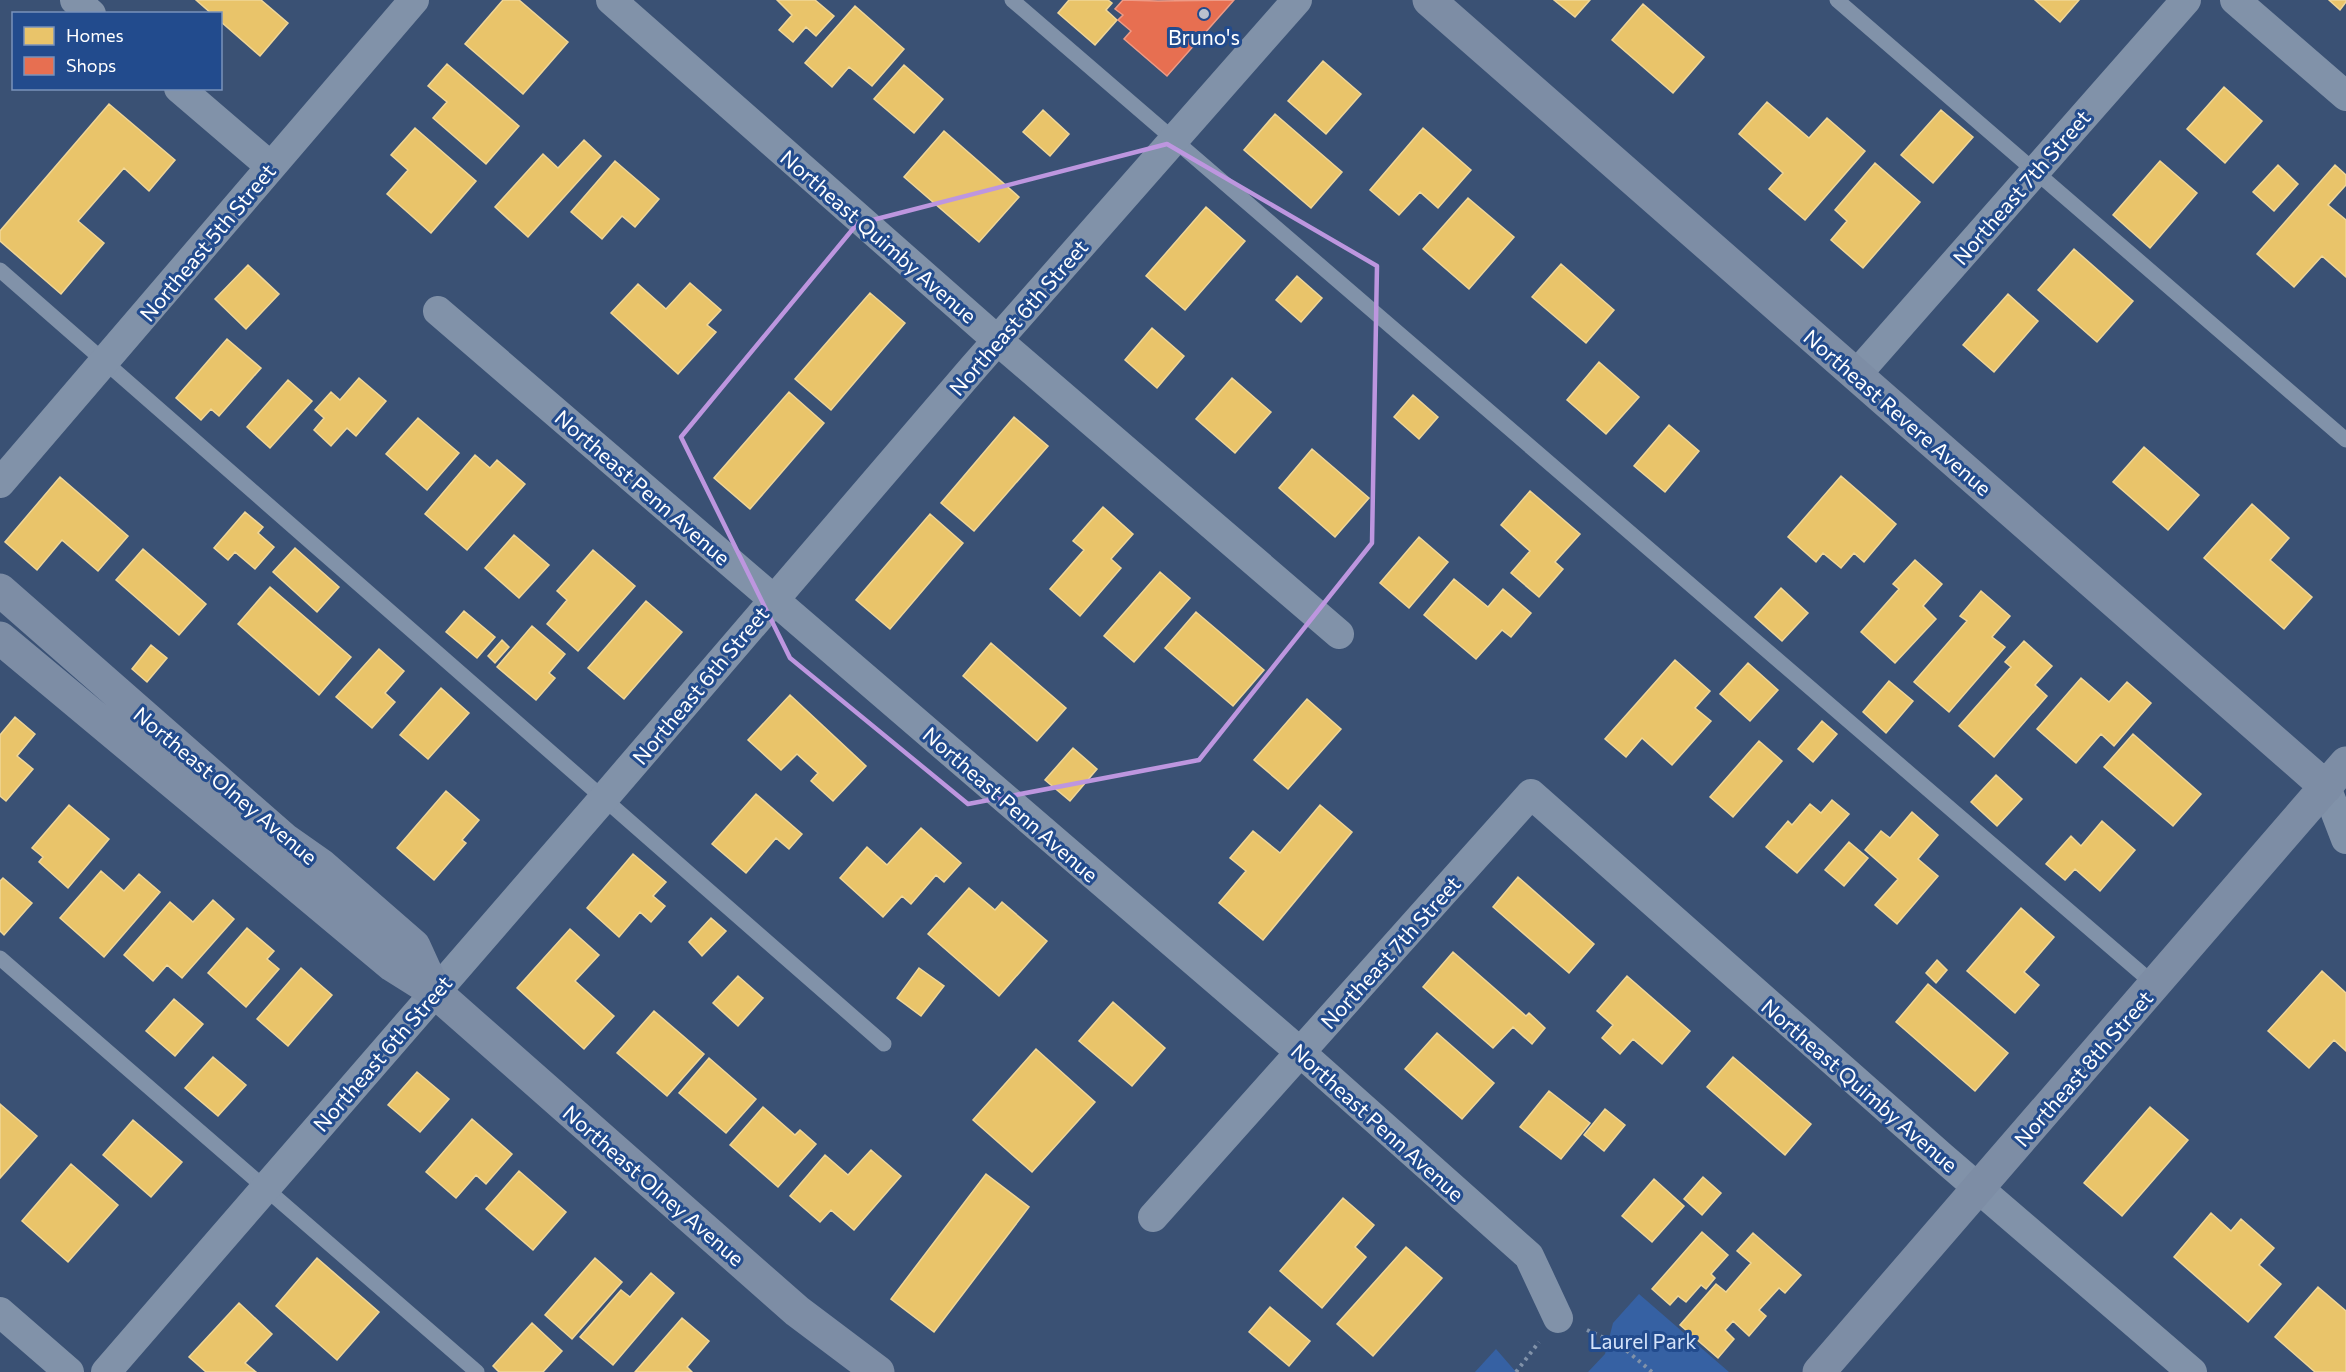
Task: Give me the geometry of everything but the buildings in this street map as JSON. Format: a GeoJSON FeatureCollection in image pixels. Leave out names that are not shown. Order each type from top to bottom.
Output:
{"type":"FeatureCollection","features":[{"type":"Feature","properties":{"kind":"main road","name":"Northeast Revere Avenue"},"geometry":{"type":"LineString","coordinates":[[1429,0],[1856,375],[2336,775]]}},
{"type":"Feature","properties":{"kind":"main road","name":"Northeast Olney Avenue"},"geometry":{"type":"LineString","coordinates":[[0,590],[284,839],[321,865],[414,946],[435,992]]}},
{"type":"Feature","properties":{"kind":"main road","name":"Northeast Olney Avenue"},"geometry":{"type":"LineString","coordinates":[[0,638],[392,965],[435,992],[797,1311],[878,1372]]}},
{"type":"Feature","properties":{"kind":"main road","name":"Northeast 8th Street"},"geometry":{"type":"LineString","coordinates":[[1819,1372],[2336,775]]}},
{"type":"Feature","properties":{"kind":"street"},"geometry":{"type":"LineString","coordinates":[[75,0],[89,12]]}},
{"type":"Feature","properties":{"kind":"street","name":"Northeast 5th Street"},"geometry":{"type":"LineString","coordinates":[[0,483],[414,0]]}},
{"type":"Feature","properties":{"kind":"street","name":"Northeast Quimby Avenue"},"geometry":{"type":"LineString","coordinates":[[611,0],[997,340],[1339,634]]}},
{"type":"Feature","properties":{"kind":"street","name":"Northeast 6th Street"},"geometry":{"type":"LineString","coordinates":[[106,1372],[604,798],[997,340],[1297,0]]}},
{"type":"Feature","properties":{"kind":"street","name":"Northeast 7th Street"},"geometry":{"type":"LineString","coordinates":[[1856,375],[2186,0]]}},
{"type":"Feature","properties":{"kind":"street"},"geometry":{"type":"LineString","coordinates":[[2235,0],[2346,96]]}},
{"type":"Feature","properties":{"kind":"street"},"geometry":{"type":"LineString","coordinates":[[181,90],[270,166]]}},
{"type":"Feature","properties":{"kind":"street","name":"Northeast Penn Avenue"},"geometry":{"type":"LineString","coordinates":[[438,311],[1300,1053],[1529,1256],[1558,1318]]}},
{"type":"Feature","properties":{"kind":"street","name":"Northeast Revere Avenue"},"geometry":{"type":"LineString","coordinates":[[2336,775],[2346,839]]}},
{"type":"Feature","properties":{"kind":"street","name":"Northeast Quimby Avenue"},"geometry":{"type":"LineString","coordinates":[[1531,794],[1978,1188],[2192,1372]]}},
{"type":"Feature","properties":{"kind":"street","name":"Northeast 7th Street"},"geometry":{"type":"LineString","coordinates":[[1153,1217],[1531,794]]}},
{"type":"Feature","properties":{"kind":"street"},"geometry":{"type":"LineString","coordinates":[[0,1312],[69,1372]]}},
{"type":"Feature","properties":{"kind":"lane"},"geometry":{"type":"LineString","coordinates":[[1012,0],[2155,985]]}},
{"type":"Feature","properties":{"kind":"lane"},"geometry":{"type":"LineString","coordinates":[[1837,0],[2346,440]]}},
{"type":"Feature","properties":{"kind":"lane"},"geometry":{"type":"LineString","coordinates":[[0,270],[884,1044]]}},
{"type":"Feature","properties":{"kind":"lane"},"geometry":{"type":"LineString","coordinates":[[0,958],[477,1372]]}},
{"type":"Feature","properties":{"kind":"path"},"geometry":{"type":"LineString","coordinates":[[1516,1372],[1558,1318],[1620,1344],[1652,1372]]}},
{"type":"Feature","properties":{"kind":"highlighted area"},"geometry":{"type":"Polygon","coordinates":[[[1167,144],[1377,266],[1372,543],[1199,760],[968,804],[790,658],[681,437],[857,224],[1167,144]]]}},
{"type":"Feature","properties":{"kind":"green space","name":"Laurel Park"},"geometry":{"type":"Polygon","coordinates":[[[1639,1294],[1729,1372],[1588,1372],[1605,1354],[1613,1323],[1639,1294]]]}},
{"type":"Feature","properties":{"kind":"green space"},"geometry":{"type":"Polygon","coordinates":[[[1496,1349],[1516,1372],[1475,1372],[1496,1349]]]}},
{"type":"Feature","properties":{"kind":"place","name":"Bruno's"},"geometry":{"type":"Point","coordinates":[1204,14]}}]}
